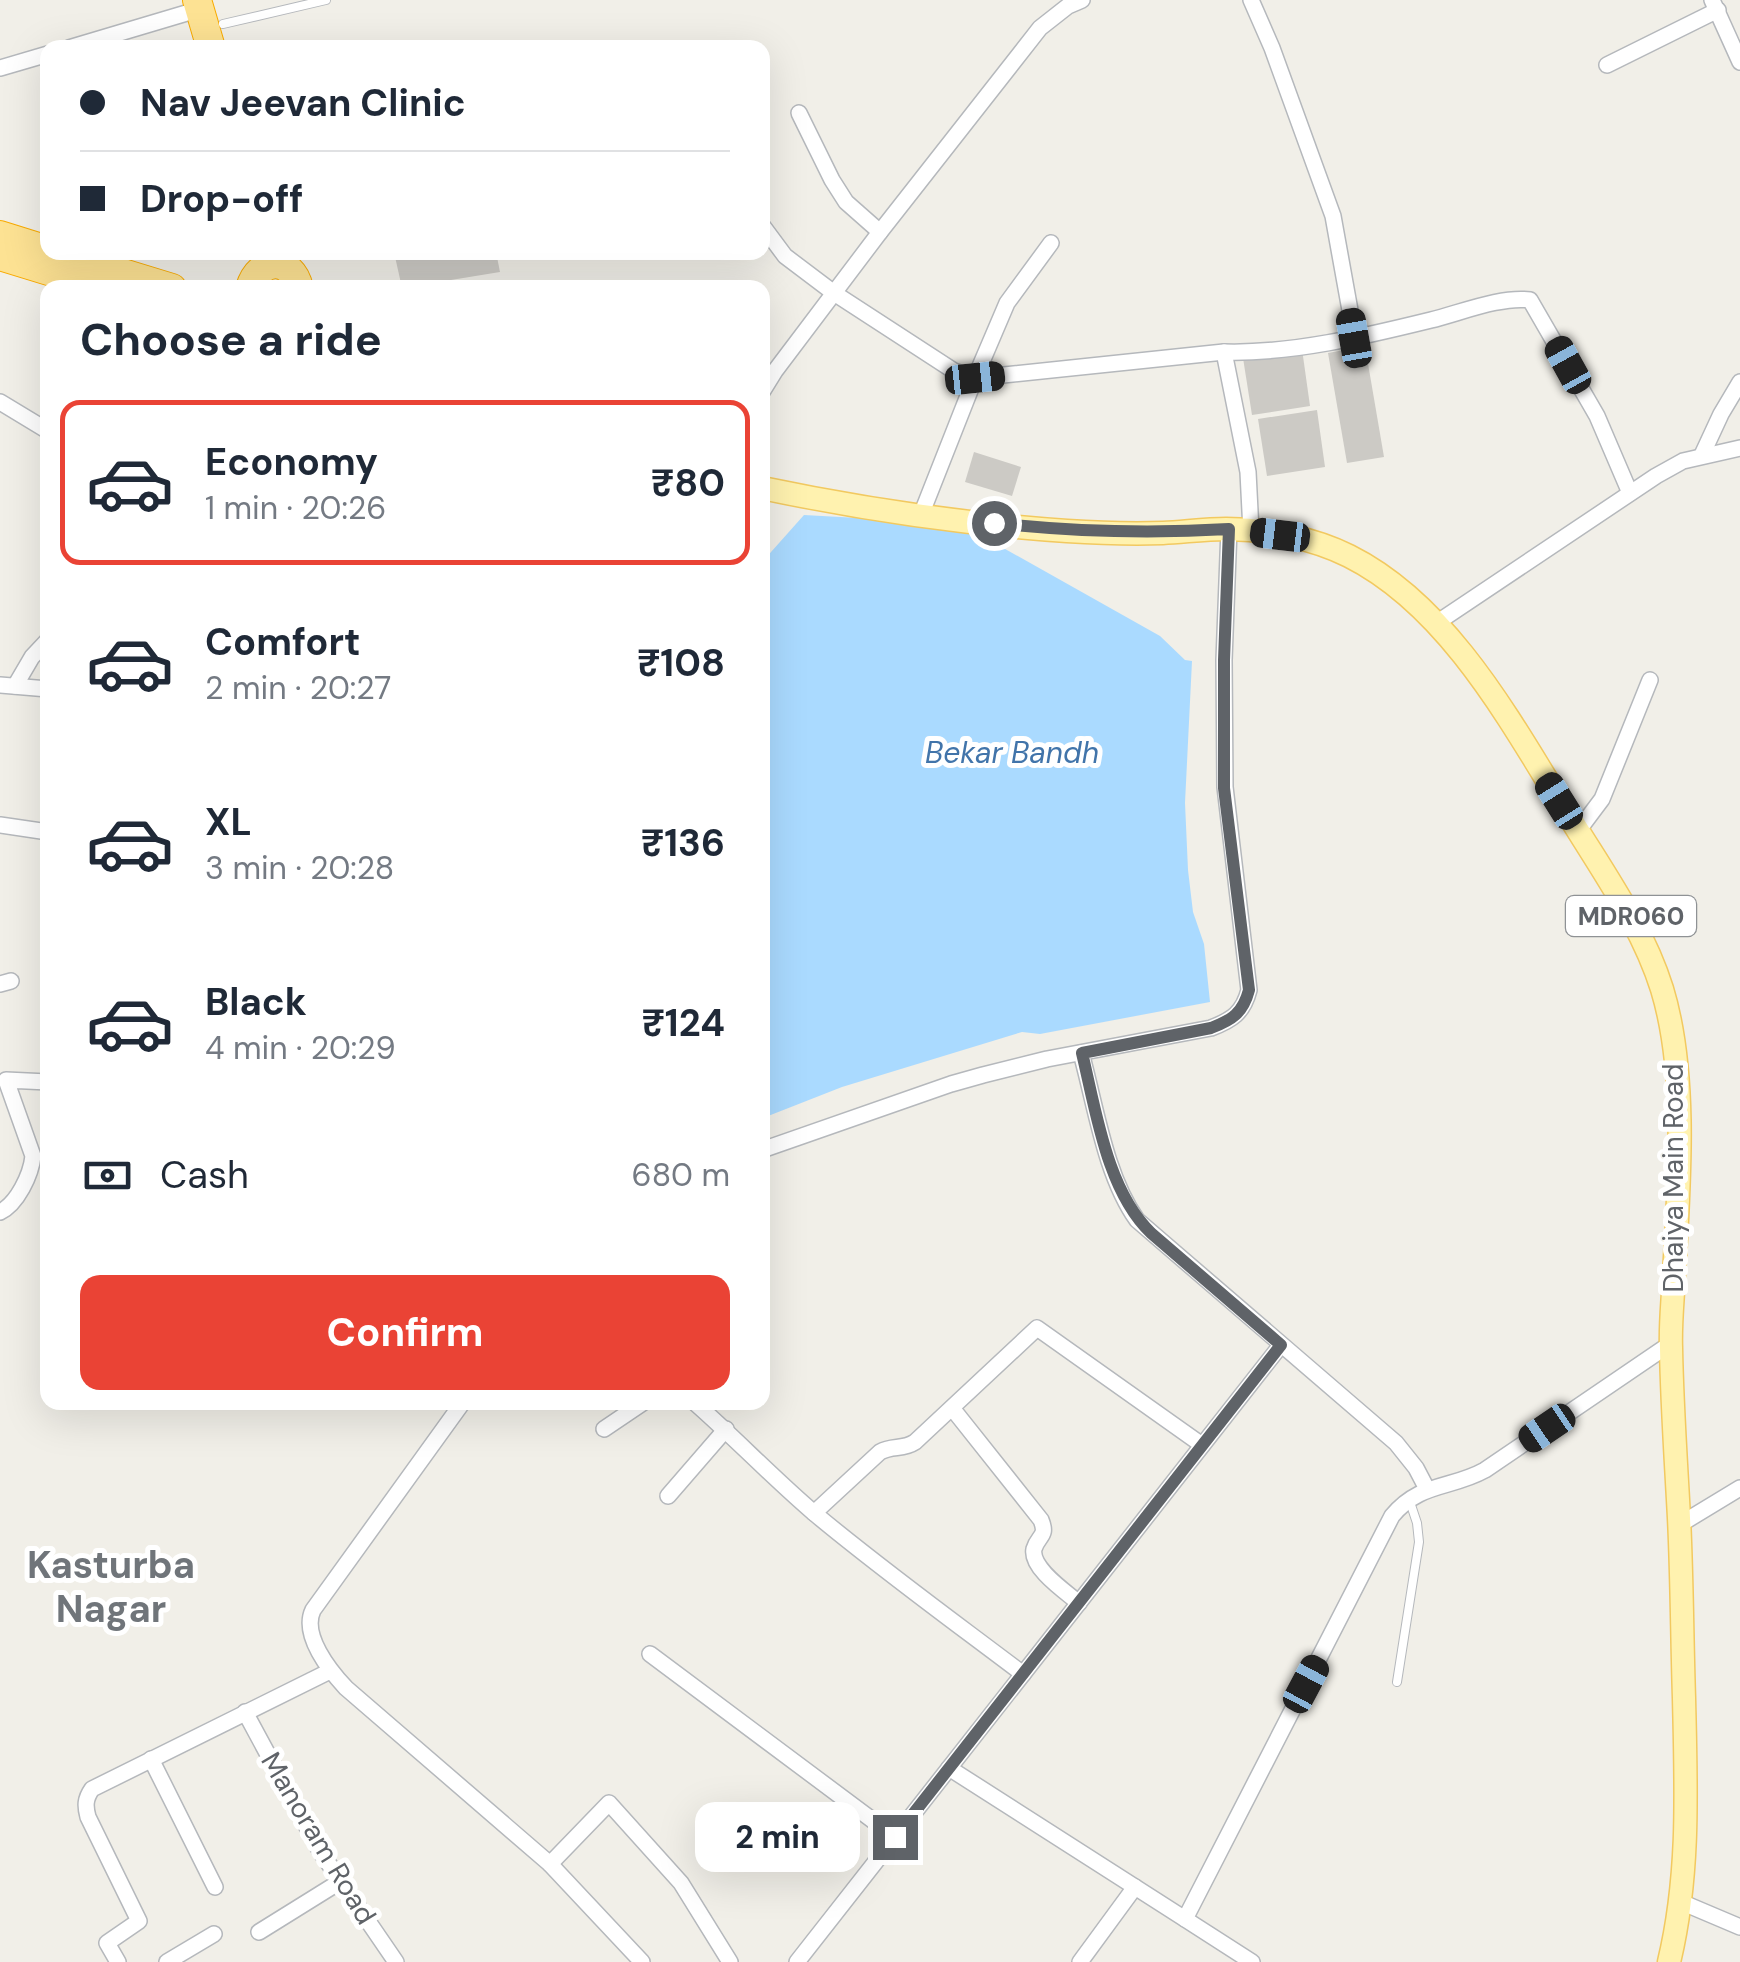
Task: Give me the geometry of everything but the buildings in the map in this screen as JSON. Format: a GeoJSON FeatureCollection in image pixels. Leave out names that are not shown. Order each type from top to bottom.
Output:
{"type":"FeatureCollection","features":[{"type":"Feature","properties":{"kind":"highway"},"geometry":{"type":"LineString","coordinates":[[0,235],[40,248]]}},
{"type":"Feature","properties":{"kind":"highway"},"geometry":{"type":"LineString","coordinates":[[0,256],[76,280]]}},
{"type":"Feature","properties":{"kind":"highway"},"geometry":{"type":"LineString","coordinates":[[80,260],[146,280]]}},
{"type":"Feature","properties":{"kind":"highway"},"geometry":{"type":"LineString","coordinates":[[266,265],[292,271],[297,280]]}},
{"type":"Feature","properties":{"kind":"main road","name":"Dhaiya Main Road"},"geometry":{"type":"LineString","coordinates":[[770,489],[922,515],[1067,531],[1240,530],[1306,540],[1344,553],[1398,588],[1436,624],[1469,664],[1502,710],[1632,919],[1663,992],[1678,1087],[1678,1204],[1670,1344],[1680,1525],[1686,1807],[1681,1902],[1669,1962]]}},
{"type":"Feature","properties":{"kind":"street"},"geometry":{"type":"LineString","coordinates":[[770,379],[1040,28],[1082,0]]}},
{"type":"Feature","properties":{"kind":"street"},"geometry":{"type":"LineString","coordinates":[[1251,0],[1332,216],[1354,338]]}},
{"type":"Feature","properties":{"kind":"street"},"geometry":{"type":"LineString","coordinates":[[1606,65],[1715,5],[1739,55]]}},
{"type":"Feature","properties":{"kind":"street"},"geometry":{"type":"LineString","coordinates":[[112,40],[213,21]]}},
{"type":"Feature","properties":{"kind":"street"},"geometry":{"type":"LineString","coordinates":[[0,68],[40,56]]}},
{"type":"Feature","properties":{"kind":"street"},"geometry":{"type":"LineString","coordinates":[[799,112],[846,202],[880,232]]}},
{"type":"Feature","properties":{"kind":"street"},"geometry":{"type":"LineString","coordinates":[[770,236],[785,256],[834,293],[954,372],[975,378],[1224,352],[1248,353],[1354,338],[1500,302],[1530,300],[1597,416],[1630,492]]}},
{"type":"Feature","properties":{"kind":"street"},"geometry":{"type":"LineString","coordinates":[[922,515],[1007,303],[1050,243]]}},
{"type":"Feature","properties":{"kind":"street"},"geometry":{"type":"LineString","coordinates":[[770,1147],[950,1084],[1211,1028],[1228,1022],[1246,1002],[1249,990],[1224,788],[1224,660],[1248,472],[1224,352]]}},
{"type":"Feature","properties":{"kind":"street"},"geometry":{"type":"LineString","coordinates":[[1702,455],[1740,382]]}},
{"type":"Feature","properties":{"kind":"street"},"geometry":{"type":"LineString","coordinates":[[0,402],[40,426]]}},
{"type":"Feature","properties":{"kind":"street"},"geometry":{"type":"LineString","coordinates":[[1436,624],[1669,468],[1702,455],[1740,448]]}},
{"type":"Feature","properties":{"kind":"street"},"geometry":{"type":"LineString","coordinates":[[8,686],[40,648]]}},
{"type":"Feature","properties":{"kind":"street"},"geometry":{"type":"LineString","coordinates":[[1578,831],[1602,799],[1650,680]]}},
{"type":"Feature","properties":{"kind":"street"},"geometry":{"type":"LineString","coordinates":[[8,686],[40,689]]}},
{"type":"Feature","properties":{"kind":"street"},"geometry":{"type":"LineString","coordinates":[[0,825],[40,831]]}},
{"type":"Feature","properties":{"kind":"street"},"geometry":{"type":"LineString","coordinates":[[1082,1053],[1111,1166],[1127,1205],[1138,1220],[1396,1443],[1416,1468],[1426,1489]]}},
{"type":"Feature","properties":{"kind":"street"},"geometry":{"type":"LineString","coordinates":[[0,1212],[19,1195],[33,1156],[6,1080],[40,1082]]}},
{"type":"Feature","properties":{"kind":"street"},"geometry":{"type":"LineString","coordinates":[[814,1513],[873,1457],[886,1448],[909,1446],[1037,1328],[1202,1445]]}},
{"type":"Feature","properties":{"kind":"street"},"geometry":{"type":"LineString","coordinates":[[1184,1920],[1392,1516],[1426,1489],[1485,1470],[1670,1344]]}},
{"type":"Feature","properties":{"kind":"street"},"geometry":{"type":"LineString","coordinates":[[798,1962],[1281,1345]]}},
{"type":"Feature","properties":{"kind":"street"},"geometry":{"type":"LineString","coordinates":[[952,1408],[1044,1526],[1033,1555],[1040,1569],[1079,1602]]}},
{"type":"Feature","properties":{"kind":"street"},"geometry":{"type":"LineString","coordinates":[[457,1410],[309,1618],[315,1640],[330,1671],[346,1688],[550,1864],[642,1962]]}},
{"type":"Feature","properties":{"kind":"street"},"geometry":{"type":"LineString","coordinates":[[604,1429],[632,1410]]}},
{"type":"Feature","properties":{"kind":"street"},"geometry":{"type":"LineString","coordinates":[[703,1410],[814,1513],[1023,1674]]}},
{"type":"Feature","properties":{"kind":"street"},"geometry":{"type":"LineString","coordinates":[[668,1496],[726,1430]]}},
{"type":"Feature","properties":{"kind":"street"},"geometry":{"type":"LineString","coordinates":[[1680,1525],[1740,1488]]}},
{"type":"Feature","properties":{"kind":"street"},"geometry":{"type":"LineString","coordinates":[[650,1654],[895,1837]]}},
{"type":"Feature","properties":{"kind":"street"},"geometry":{"type":"LineString","coordinates":[[118,1962],[106,1942],[139,1921],[92,1829],[86,1806],[92,1789],[330,1671]]}},
{"type":"Feature","properties":{"kind":"street","name":"Manoram Road"},"geometry":{"type":"LineString","coordinates":[[246,1712],[320,1851],[396,1962]]}},
{"type":"Feature","properties":{"kind":"street"},"geometry":{"type":"LineString","coordinates":[[151,1758],[215,1887]]}},
{"type":"Feature","properties":{"kind":"street"},"geometry":{"type":"LineString","coordinates":[[950,1768],[1246,1960]]}},
{"type":"Feature","properties":{"kind":"street"},"geometry":{"type":"LineString","coordinates":[[550,1864],[609,1803],[681,1883],[730,1962]]}},
{"type":"Feature","properties":{"kind":"street"},"geometry":{"type":"LineString","coordinates":[[259,1932],[341,1882]]}},
{"type":"Feature","properties":{"kind":"street"},"geometry":{"type":"LineString","coordinates":[[1080,1962],[1135,1888]]}},
{"type":"Feature","properties":{"kind":"street"},"geometry":{"type":"LineString","coordinates":[[1681,1902],[1740,1927]]}},
{"type":"Feature","properties":{"kind":"street"},"geometry":{"type":"LineString","coordinates":[[166,1962],[214,1934]]}},
{"type":"Feature","properties":{"kind":"lane"},"geometry":{"type":"LineString","coordinates":[[213,21],[326,0]]}},
{"type":"Feature","properties":{"kind":"lane"},"geometry":{"type":"LineString","coordinates":[[1397,1682],[1419,1542],[1409,1500]]}},
{"type":"Feature","properties":{"kind":"water","name":"Bekar Bandh"},"geometry":{"type":"Polygon","coordinates":[[[804,515],[931,522],[999,536],[998,545],[1160,636],[1185,660],[1192,661],[1185,803],[1188,870],[1193,912],[1204,944],[1210,1002],[1040,1034],[1022,1032],[842,1087],[770,1115],[770,553],[804,515]]]}},
{"type":"Feature","properties":{"kind":"district","name":"Kasturba Nagar"},"geometry":{"type":"Point","coordinates":[111,1587]}},
{"type":"Feature","properties":{"kind":"route"},"geometry":{"type":"LineString","coordinates":[[895,1837],[1281,1345],[1151,1233],[1127,1205],[1111,1166],[1082,1053],[1211,1028],[1228,1022],[1246,1002],[1249,990],[1224,788],[1229,529],[1158,533],[1067,531],[994,523]]}}]}
